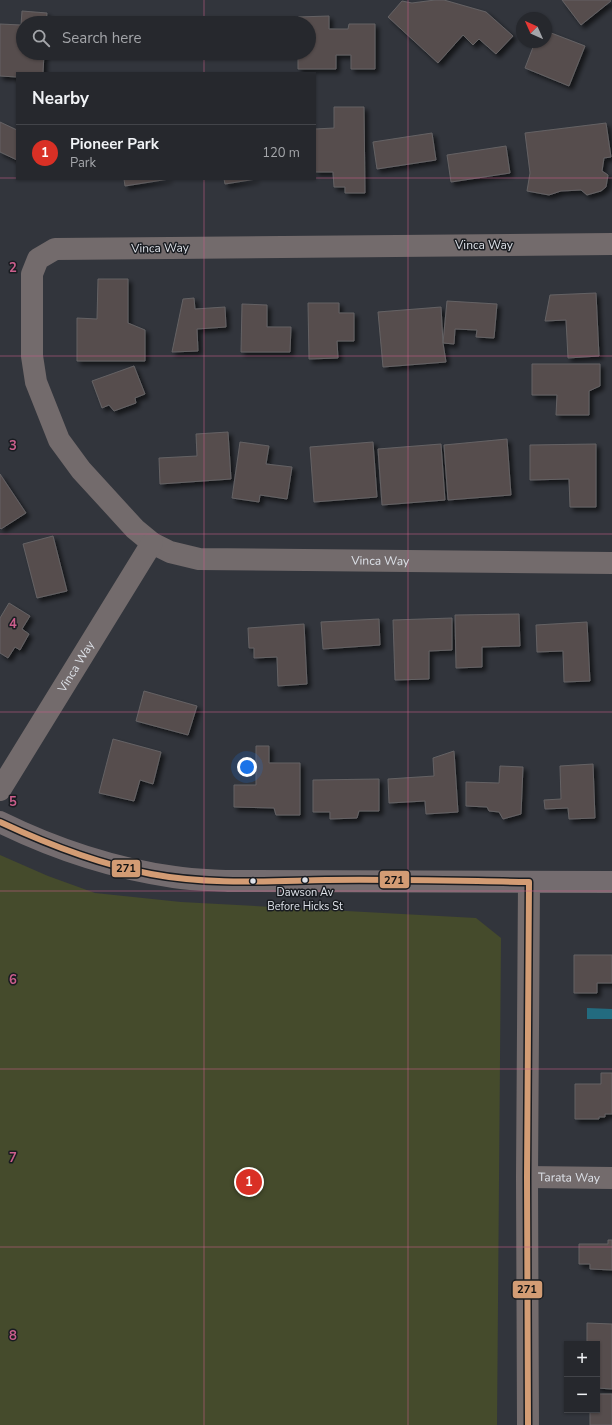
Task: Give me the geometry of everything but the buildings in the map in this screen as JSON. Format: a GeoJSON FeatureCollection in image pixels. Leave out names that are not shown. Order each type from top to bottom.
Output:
{"type":"FeatureCollection","features":[{"type":"Feature","properties":{"kind":"main road"},"geometry":{"type":"LineString","coordinates":[[0,822],[37,840],[93,860],[132,870],[175,878],[228,881],[380,880],[612,882]]}},
{"type":"Feature","properties":{"kind":"street","name":"Vinca Way"},"geometry":{"type":"LineString","coordinates":[[612,244],[55,249],[38,259],[32,274],[32,356],[36,382],[59,440],[81,470],[122,516],[152,543],[170,552],[200,559],[612,563]]}},
{"type":"Feature","properties":{"kind":"street","name":"Vinca Way"},"geometry":{"type":"LineString","coordinates":[[0,790],[152,543]]}},
{"type":"Feature","properties":{"kind":"street"},"geometry":{"type":"LineString","coordinates":[[528,1425],[527,1177],[529,882]]}},
{"type":"Feature","properties":{"kind":"street","name":"Tarata Way"},"geometry":{"type":"LineString","coordinates":[[527,1177],[612,1178]]}},
{"type":"Feature","properties":{"kind":"green space"},"geometry":{"type":"Polygon","coordinates":[[[0,855],[48,876],[95,893],[181,902],[476,918],[501,938],[497,1425],[0,1425],[0,855]]]}},
{"type":"Feature","properties":{"kind":"water"},"geometry":{"type":"Polygon","coordinates":[[[587,1008],[612,1009],[612,1019],[587,1019],[587,1008]]]}},
{"type":"Feature","properties":{"kind":"transit line","name":"271"},"geometry":{"type":"LineString","coordinates":[[0,822],[55,846],[112,865],[151,874],[195,880],[238,882],[326,880],[529,882]]}},
{"type":"Feature","properties":{"kind":"transit line","name":"271"},"geometry":{"type":"LineString","coordinates":[[528,1425],[527,1177],[529,882]]}},
{"type":"Feature","properties":{"kind":"place","name":"Dawson Av Before Hicks St"},"geometry":{"type":"Point","coordinates":[305,880]}},
{"type":"Feature","properties":{"kind":"place","name":"Pioneer Park"},"geometry":{"type":"Point","coordinates":[249,1182]}}]}
